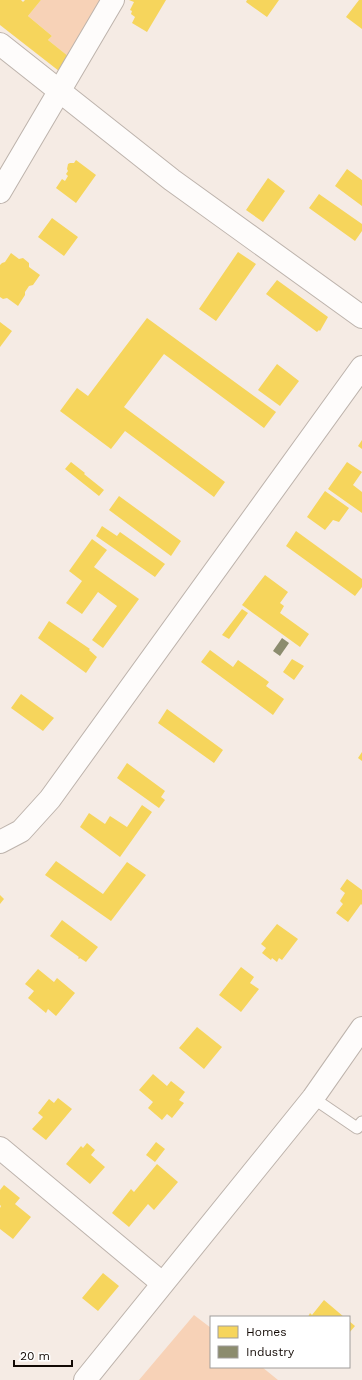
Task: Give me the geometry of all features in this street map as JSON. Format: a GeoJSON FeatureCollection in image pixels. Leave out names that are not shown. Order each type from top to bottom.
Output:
{"type":"FeatureCollection","features":[{"type":"Feature","properties":{"kind":"street"},"geometry":{"type":"LineString","coordinates":[[0,192],[113,0]]}},
{"type":"Feature","properties":{"kind":"street"},"geometry":{"type":"LineString","coordinates":[[0,44],[172,180],[362,317]]}},
{"type":"Feature","properties":{"kind":"street"},"geometry":{"type":"LineString","coordinates":[[0,842],[21,831],[50,799],[362,367]]}},
{"type":"Feature","properties":{"kind":"street"},"geometry":{"type":"LineString","coordinates":[[86,1380],[162,1283],[313,1098],[362,1028]]}},
{"type":"Feature","properties":{"kind":"street"},"geometry":{"type":"LineString","coordinates":[[0,1148],[162,1283]]}},
{"type":"Feature","properties":{"kind":"lane"},"geometry":{"type":"LineString","coordinates":[[313,1098],[357,1128],[362,1122]]}},
{"type":"Feature","properties":{"kind":"shaded area"},"geometry":{"type":"Polygon","coordinates":[[[41,0],[101,0],[68,56],[48,40],[52,36],[28,16],[41,0]]]}},
{"type":"Feature","properties":{"kind":"shaded area"},"geometry":{"type":"Polygon","coordinates":[[[194,1315],[210,1327],[210,1368],[263,1368],[278,1380],[139,1380],[194,1315]]]}},
{"type":"Feature","properties":{"kind":"building: Homes"},"geometry":{"type":"Polygon","coordinates":[[[0,0],[21,0],[23,2],[25,0],[41,0],[28,16],[52,36],[48,40],[68,56],[59,71],[0,25],[0,0]]]}},
{"type":"Feature","properties":{"kind":"building: Homes"},"geometry":{"type":"Polygon","coordinates":[[[129,0],[166,0],[147,32],[132,23],[135,17],[131,14],[132,11],[130,10],[134,2],[129,0]]]}},
{"type":"Feature","properties":{"kind":"building: Homes"},"geometry":{"type":"Polygon","coordinates":[[[247,0],[279,0],[267,17],[246,2],[247,0]]]}},
{"type":"Feature","properties":{"kind":"building: Homes"},"geometry":{"type":"Polygon","coordinates":[[[359,0],[362,0],[362,29],[346,17],[359,0]]]}},
{"type":"Feature","properties":{"kind":"building: Homes"},"geometry":{"type":"Polygon","coordinates":[[[76,160],[96,175],[76,203],[56,188],[62,179],[65,181],[68,176],[66,174],[68,171],[68,164],[74,163],[76,160]]]}},
{"type":"Feature","properties":{"kind":"building: Homes"},"geometry":{"type":"Polygon","coordinates":[[[347,169],[362,180],[362,206],[335,186],[347,169]]]}},
{"type":"Feature","properties":{"kind":"building: Homes"},"geometry":{"type":"Polygon","coordinates":[[[268,178],[285,191],[263,222],[246,210],[268,178]]]}},
{"type":"Feature","properties":{"kind":"building: Homes"},"geometry":{"type":"Polygon","coordinates":[[[319,194],[362,224],[362,231],[355,241],[309,208],[319,194]]]}},
{"type":"Feature","properties":{"kind":"building: Homes"},"geometry":{"type":"Polygon","coordinates":[[[52,218],[78,237],[64,256],[38,237],[52,218]]]}},
{"type":"Feature","properties":{"kind":"building: Homes"},"geometry":{"type":"Polygon","coordinates":[[[238,252],[256,264],[216,321],[199,309],[238,252]]]}},
{"type":"Feature","properties":{"kind":"building: Homes"},"geometry":{"type":"Polygon","coordinates":[[[11,253],[19,259],[23,258],[29,263],[29,267],[40,275],[33,285],[29,286],[18,306],[7,298],[3,299],[0,297],[0,265],[5,262],[11,253]]]}},
{"type":"Feature","properties":{"kind":"building: Homes"},"geometry":{"type":"Polygon","coordinates":[[[277,280],[328,317],[320,331],[319,330],[317,332],[266,294],[277,280]]]}},
{"type":"Feature","properties":{"kind":"building: Homes"},"geometry":{"type":"Polygon","coordinates":[[[147,318],[276,412],[264,428],[164,354],[124,407],[225,482],[214,497],[125,431],[111,449],[60,411],[77,388],[88,396],[147,318]]]}},
{"type":"Feature","properties":{"kind":"building: Homes"},"geometry":{"type":"Polygon","coordinates":[[[0,322],[12,331],[0,347],[0,322]]]}},
{"type":"Feature","properties":{"kind":"building: Homes"},"geometry":{"type":"Polygon","coordinates":[[[277,364],[299,381],[280,406],[258,390],[277,364]]]}},
{"type":"Feature","properties":{"kind":"building: Homes"},"geometry":{"type":"Polygon","coordinates":[[[362,440],[362,449],[358,446],[362,440]]]}},
{"type":"Feature","properties":{"kind":"building: Homes"},"geometry":{"type":"Polygon","coordinates":[[[71,462],[104,490],[99,496],[65,469],[71,462]]]}},
{"type":"Feature","properties":{"kind":"building: Homes"},"geometry":{"type":"Polygon","coordinates":[[[347,462],[362,472],[353,485],[362,492],[362,513],[328,489],[347,462]]]}},
{"type":"Feature","properties":{"kind":"building: Homes"},"geometry":{"type":"Polygon","coordinates":[[[325,491],[349,508],[339,522],[333,520],[325,530],[307,517],[325,491]]]}},
{"type":"Feature","properties":{"kind":"building: Homes"},"geometry":{"type":"Polygon","coordinates":[[[119,496],[181,541],[171,556],[109,510],[119,496]]]}},
{"type":"Feature","properties":{"kind":"building: Homes"},"geometry":{"type":"Polygon","coordinates":[[[102,526],[117,536],[120,532],[165,564],[155,577],[96,536],[102,526]]]}},
{"type":"Feature","properties":{"kind":"building: Homes"},"geometry":{"type":"Polygon","coordinates":[[[296,531],[362,579],[362,587],[355,596],[286,546],[296,531]]]}},
{"type":"Feature","properties":{"kind":"building: Homes"},"geometry":{"type":"Polygon","coordinates":[[[92,539],[107,550],[94,567],[139,599],[103,648],[92,640],[117,606],[98,592],[82,614],[66,603],[82,581],[69,571],[92,539]]]}},
{"type":"Feature","properties":{"kind":"building: Homes"},"geometry":{"type":"Polygon","coordinates":[[[265,575],[288,592],[280,603],[284,606],[280,613],[309,634],[300,647],[242,605],[265,575]]]}},
{"type":"Feature","properties":{"kind":"building: Homes"},"geometry":{"type":"Polygon","coordinates":[[[242,609],[248,613],[229,639],[222,635],[242,609]]]}},
{"type":"Feature","properties":{"kind":"building: Homes"},"geometry":{"type":"Polygon","coordinates":[[[49,621],[90,649],[89,650],[97,657],[86,673],[38,638],[49,621]]]}},
{"type":"Feature","properties":{"kind":"building: Homes"},"geometry":{"type":"Polygon","coordinates":[[[210,650],[233,667],[238,660],[269,682],[266,686],[284,699],[273,715],[201,662],[210,650]]]}},
{"type":"Feature","properties":{"kind":"building: Homes"},"geometry":{"type":"Polygon","coordinates":[[[292,659],[304,666],[294,680],[283,672],[292,659]]]}},
{"type":"Feature","properties":{"kind":"building: Homes"},"geometry":{"type":"Polygon","coordinates":[[[21,694],[54,718],[43,731],[11,708],[21,694]]]}},
{"type":"Feature","properties":{"kind":"building: Homes"},"geometry":{"type":"Polygon","coordinates":[[[167,709],[223,750],[214,763],[158,723],[167,709]]]}},
{"type":"Feature","properties":{"kind":"building: Homes"},"geometry":{"type":"Polygon","coordinates":[[[362,752],[362,761],[358,758],[362,752]]]}},
{"type":"Feature","properties":{"kind":"building: Homes"},"geometry":{"type":"Polygon","coordinates":[[[127,763],[165,791],[161,797],[165,800],[159,808],[117,778],[127,763]]]}},
{"type":"Feature","properties":{"kind":"building: Homes"},"geometry":{"type":"Polygon","coordinates":[[[142,805],[152,812],[120,857],[80,827],[89,813],[105,824],[110,816],[127,827],[142,805]]]}},
{"type":"Feature","properties":{"kind":"building: Homes"},"geometry":{"type":"Polygon","coordinates":[[[56,861],[103,894],[127,862],[146,875],[111,921],[45,875],[56,861]]]}},
{"type":"Feature","properties":{"kind":"building: Homes"},"geometry":{"type":"Polygon","coordinates":[[[347,879],[362,890],[362,905],[361,904],[348,922],[336,913],[343,904],[340,901],[345,893],[340,889],[347,879]]]}},
{"type":"Feature","properties":{"kind":"building: Homes"},"geometry":{"type":"Polygon","coordinates":[[[0,895],[4,899],[0,904],[0,895]]]}},
{"type":"Feature","properties":{"kind":"building: Homes"},"geometry":{"type":"Polygon","coordinates":[[[62,920],[98,947],[86,962],[80,958],[79,959],[79,957],[50,936],[62,920]]]}},
{"type":"Feature","properties":{"kind":"building: Homes"},"geometry":{"type":"Polygon","coordinates":[[[277,924],[298,939],[282,960],[279,958],[277,962],[272,958],[271,960],[262,953],[266,948],[261,944],[277,924]]]}},
{"type":"Feature","properties":{"kind":"building: Homes"},"geometry":{"type":"Polygon","coordinates":[[[241,967],[254,977],[250,983],[259,989],[241,1012],[219,995],[241,967]]]}},
{"type":"Feature","properties":{"kind":"building: Homes"},"geometry":{"type":"Polygon","coordinates":[[[38,969],[54,982],[57,978],[75,993],[56,1016],[48,1009],[46,1013],[28,998],[34,991],[25,984],[38,969]]]}},
{"type":"Feature","properties":{"kind":"building: Homes"},"geometry":{"type":"Polygon","coordinates":[[[197,1027],[222,1047],[204,1069],[179,1048],[197,1027]]]}},
{"type":"Feature","properties":{"kind":"building: Homes"},"geometry":{"type":"Polygon","coordinates":[[[153,1074],[167,1086],[171,1081],[185,1092],[179,1100],[184,1103],[172,1118],[167,1114],[162,1120],[148,1108],[153,1102],[139,1090],[153,1074]]]}},
{"type":"Feature","properties":{"kind":"building: Homes"},"geometry":{"type":"Polygon","coordinates":[[[58,1098],[72,1109],[46,1140],[32,1129],[43,1117],[38,1113],[49,1099],[54,1103],[58,1098]]]}},
{"type":"Feature","properties":{"kind":"building: Homes"},"geometry":{"type":"Polygon","coordinates":[[[156,1142],[165,1149],[155,1162],[146,1155],[156,1142]]]}},
{"type":"Feature","properties":{"kind":"building: Homes"},"geometry":{"type":"Polygon","coordinates":[[[87,1143],[95,1150],[91,1155],[105,1167],[90,1184],[66,1164],[81,1146],[83,1148],[87,1143]]]}},
{"type":"Feature","properties":{"kind":"building: Homes"},"geometry":{"type":"Polygon","coordinates":[[[157,1164],[178,1182],[154,1210],[148,1204],[129,1227],[112,1213],[131,1189],[134,1192],[157,1164]]]}},
{"type":"Feature","properties":{"kind":"building: Homes"},"geometry":{"type":"Polygon","coordinates":[[[4,1185],[20,1198],[15,1204],[31,1217],[13,1239],[0,1229],[0,1190],[4,1185]]]}},
{"type":"Feature","properties":{"kind":"building: Homes"},"geometry":{"type":"Polygon","coordinates":[[[103,1273],[119,1286],[98,1311],[82,1298],[103,1273]]]}},
{"type":"Feature","properties":{"kind":"building: Homes"},"geometry":{"type":"Polygon","coordinates":[[[324,1300],[343,1316],[308,1316],[310,1313],[312,1315],[324,1300]]]}},
{"type":"Feature","properties":{"kind":"building: Homes"},"geometry":{"type":"Polygon","coordinates":[[[350,1322],[355,1326],[350,1332],[350,1322]]]}},
{"type":"Feature","properties":{"kind":"building: Industry"},"geometry":{"type":"Polygon","coordinates":[[[282,638],[289,643],[280,656],[273,651],[282,638]]]}}]}
